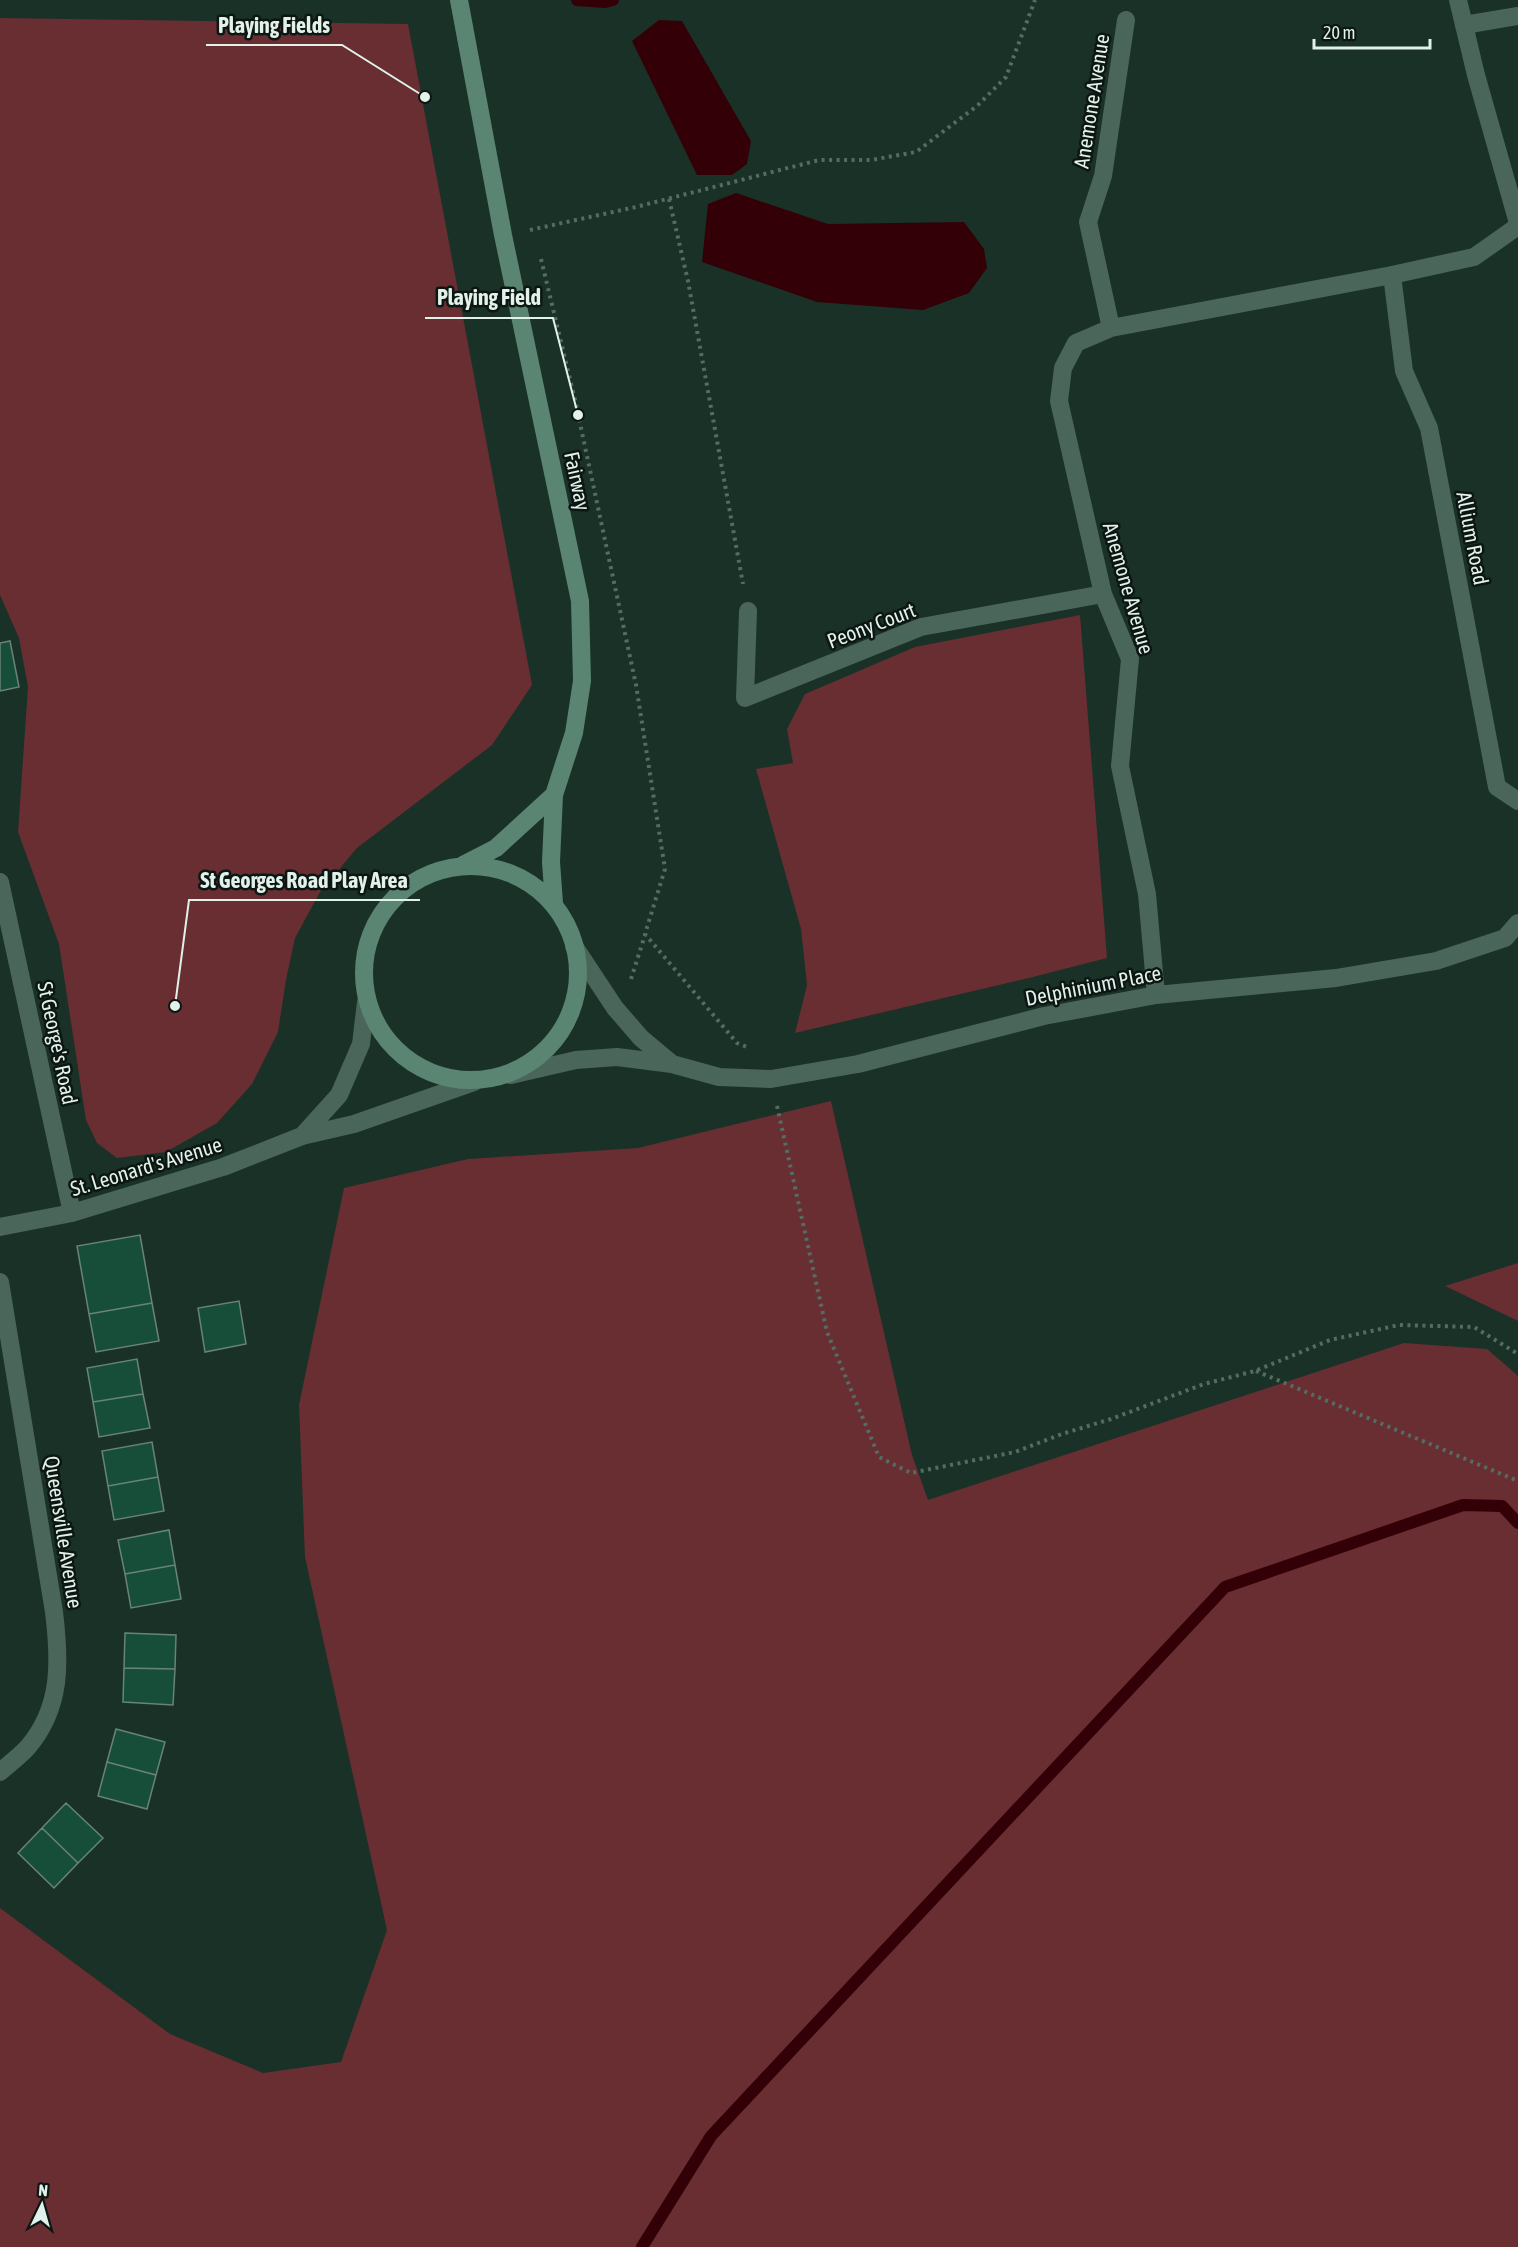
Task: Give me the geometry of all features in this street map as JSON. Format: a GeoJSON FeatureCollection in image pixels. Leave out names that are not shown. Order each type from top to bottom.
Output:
{"type":"FeatureCollection","features":[{"type":"Feature","properties":{"kind":"street","name":"Fairway"},"geometry":{"type":"LineString","coordinates":[[459,0],[503,236],[580,601],[582,681],[574,733],[554,795],[550,862],[554,903]]}},
{"type":"Feature","properties":{"kind":"street"},"geometry":{"type":"LineString","coordinates":[[1458,0],[1476,75],[1518,225]]}},
{"type":"Feature","properties":{"kind":"street"},"geometry":{"type":"LineString","coordinates":[[1464,26],[1518,16]]}},
{"type":"Feature","properties":{"kind":"street","name":"Anemone Avenue"},"geometry":{"type":"LineString","coordinates":[[1111,328],[1088,222],[1103,176],[1126,20]]}},
{"type":"Feature","properties":{"kind":"street","name":"Anemone Avenue"},"geometry":{"type":"LineString","coordinates":[[1156,995],[1147,894],[1120,766],[1130,659],[1103,594],[1059,400],[1063,368],[1076,344],[1111,328],[1392,275],[1474,257],[1518,225]]}},
{"type":"Feature","properties":{"kind":"street","name":"Allium Road"},"geometry":{"type":"LineString","coordinates":[[1392,275],[1404,371],[1429,428],[1497,787],[1518,801]]}},
{"type":"Feature","properties":{"kind":"street","name":"Peony Court"},"geometry":{"type":"LineString","coordinates":[[748,611],[746,698],[921,627],[1103,594]]}},
{"type":"Feature","properties":{"kind":"street","name":"Fairway"},"geometry":{"type":"LineString","coordinates":[[463,865],[496,848],[554,795]]}},
{"type":"Feature","properties":{"kind":"street"},"geometry":{"type":"LineString","coordinates":[[463,865],[500,869],[526,880],[554,903],[573,936],[579,982],[566,1025],[543,1055],[510,1075],[474,1082],[424,1071],[400,1055],[376,1026],[366,1002],[363,964],[375,922],[398,893],[426,874],[463,865]]}},
{"type":"Feature","properties":{"kind":"street","name":"St George's Road"},"geometry":{"type":"LineString","coordinates":[[0,882],[72,1213]]}},
{"type":"Feature","properties":{"kind":"street","name":"Delphinium Place"},"geometry":{"type":"LineString","coordinates":[[510,1075],[576,1060],[617,1057],[672,1064],[719,1077],[771,1079],[858,1064],[1044,1016],[1156,995],[1336,978],[1436,961],[1505,938],[1518,923]]}},
{"type":"Feature","properties":{"kind":"street","name":"Delphinium Place"},"geometry":{"type":"LineString","coordinates":[[574,946],[615,1008],[641,1038],[672,1064]]}},
{"type":"Feature","properties":{"kind":"street","name":"St. Leonard's Avenue"},"geometry":{"type":"LineString","coordinates":[[302,1136],[339,1095],[361,1044],[366,1002]]}},
{"type":"Feature","properties":{"kind":"street","name":"St. Leonard's Avenue"},"geometry":{"type":"LineString","coordinates":[[0,1227],[72,1213],[223,1167],[302,1136],[354,1124],[474,1082]]}},
{"type":"Feature","properties":{"kind":"street","name":"Queensville Avenue"},"geometry":{"type":"LineString","coordinates":[[0,1282],[59,1652],[57,1687],[47,1717],[28,1747],[0,1772]]}},
{"type":"Feature","properties":{"kind":"path"},"geometry":{"type":"LineString","coordinates":[[503,236],[669,199],[819,160],[871,160],[916,152],[977,106],[1006,77],[1035,0]]}},
{"type":"Feature","properties":{"kind":"path"},"geometry":{"type":"LineString","coordinates":[[669,199],[688,281],[748,611]]}},
{"type":"Feature","properties":{"kind":"path"},"geometry":{"type":"LineString","coordinates":[[531,218],[536,240]]}},
{"type":"Feature","properties":{"kind":"path"},"geometry":{"type":"LineString","coordinates":[[538,249],[575,400],[636,685],[665,869],[629,986]]}},
{"type":"Feature","properties":{"kind":"path"},"geometry":{"type":"LineString","coordinates":[[645,934],[737,1043],[749,1048]]}},
{"type":"Feature","properties":{"kind":"path"},"geometry":{"type":"LineString","coordinates":[[776,1102],[826,1332],[879,1458],[911,1473],[1015,1452],[1204,1384],[1255,1371],[1330,1340],[1398,1325],[1474,1327],[1518,1354]]}},
{"type":"Feature","properties":{"kind":"path"},"geometry":{"type":"LineString","coordinates":[[1255,1371],[1518,1480]]}},
{"type":"Feature","properties":{"kind":"shaded area"},"geometry":{"type":"Polygon","coordinates":[[[0,18],[408,24],[532,685],[492,745],[357,848],[320,892],[295,938],[278,1032],[252,1084],[217,1123],[166,1152],[117,1158],[97,1143],[86,1120],[59,944],[18,832],[28,687],[19,638],[0,595],[0,18]]]}},
{"type":"Feature","properties":{"kind":"shaded area"},"geometry":{"type":"Polygon","coordinates":[[[659,20],[682,21],[751,141],[747,164],[732,175],[697,175],[632,41],[659,20]]]}},
{"type":"Feature","properties":{"kind":"shaded area"},"geometry":{"type":"Polygon","coordinates":[[[736,193],[828,224],[964,222],[984,249],[987,268],[969,293],[923,310],[817,302],[702,262],[708,204],[736,193]]]}},
{"type":"Feature","properties":{"kind":"shaded area"},"geometry":{"type":"Polygon","coordinates":[[[1080,615],[1107,958],[795,1033],[807,985],[801,929],[756,769],[793,763],[787,729],[805,694],[915,647],[1080,615]]]}},
{"type":"Feature","properties":{"kind":"shaded area"},"geometry":{"type":"Polygon","coordinates":[[[831,1101],[912,1455],[928,1500],[1404,1343],[1487,1349],[1518,1377],[1518,2247],[0,2247],[0,1908],[170,2034],[263,2073],[341,2062],[387,1930],[305,1557],[299,1405],[344,1188],[468,1159],[638,1148],[831,1101]]]}},
{"type":"Feature","properties":{"kind":"shaded area"},"geometry":{"type":"Polygon","coordinates":[[[1518,1263],[1518,1321],[1445,1286],[1518,1263]]]}},
{"type":"Feature","properties":{"kind":"building"},"geometry":{"type":"Polygon","coordinates":[[[10,641],[19,687],[0,691],[0,643],[10,641]]]}},
{"type":"Feature","properties":{"kind":"building"},"geometry":{"type":"Polygon","coordinates":[[[140,1235],[152,1303],[89,1314],[77,1246],[140,1235]]]}},
{"type":"Feature","properties":{"kind":"building"},"geometry":{"type":"Polygon","coordinates":[[[239,1301],[246,1344],[205,1352],[198,1308],[239,1301]]]}},
{"type":"Feature","properties":{"kind":"building"},"geometry":{"type":"Polygon","coordinates":[[[152,1303],[159,1341],[96,1352],[89,1314],[152,1303]]]}},
{"type":"Feature","properties":{"kind":"building"},"geometry":{"type":"Polygon","coordinates":[[[137,1359],[143,1394],[93,1402],[87,1368],[137,1359]]]}},
{"type":"Feature","properties":{"kind":"building"},"geometry":{"type":"Polygon","coordinates":[[[143,1394],[150,1428],[99,1437],[93,1402],[143,1394]]]}},
{"type":"Feature","properties":{"kind":"building"},"geometry":{"type":"Polygon","coordinates":[[[152,1442],[158,1477],[108,1486],[102,1451],[152,1442]]]}},
{"type":"Feature","properties":{"kind":"building"},"geometry":{"type":"Polygon","coordinates":[[[158,1477],[164,1511],[114,1520],[108,1486],[158,1477]]]}},
{"type":"Feature","properties":{"kind":"building"},"geometry":{"type":"Polygon","coordinates":[[[169,1530],[175,1565],[125,1574],[118,1540],[169,1530]]]}},
{"type":"Feature","properties":{"kind":"building"},"geometry":{"type":"Polygon","coordinates":[[[175,1565],[181,1599],[131,1608],[125,1574],[175,1565]]]}},
{"type":"Feature","properties":{"kind":"building"},"geometry":{"type":"Polygon","coordinates":[[[125,1633],[176,1635],[175,1669],[124,1668],[125,1633]]]}},
{"type":"Feature","properties":{"kind":"building"},"geometry":{"type":"Polygon","coordinates":[[[124,1668],[175,1669],[173,1705],[123,1702],[124,1668]]]}},
{"type":"Feature","properties":{"kind":"building"},"geometry":{"type":"Polygon","coordinates":[[[116,1729],[165,1742],[156,1775],[107,1762],[116,1729]]]}},
{"type":"Feature","properties":{"kind":"building"},"geometry":{"type":"Polygon","coordinates":[[[107,1762],[156,1775],[147,1809],[98,1796],[107,1762]]]}},
{"type":"Feature","properties":{"kind":"building"},"geometry":{"type":"Polygon","coordinates":[[[66,1803],[103,1838],[78,1863],[42,1828],[66,1803]]]}},
{"type":"Feature","properties":{"kind":"building"},"geometry":{"type":"Polygon","coordinates":[[[42,1828],[78,1863],[54,1888],[18,1853],[42,1828]]]}},
{"type":"Feature","properties":{"kind":"waterway"},"geometry":{"type":"LineString","coordinates":[[577,0],[605,2],[613,0]]}},
{"type":"Feature","properties":{"kind":"waterway"},"geometry":{"type":"LineString","coordinates":[[642,2247],[711,2136],[1225,1587],[1463,1505],[1502,1506],[1518,1523]]}},
{"type":"Feature","properties":{"kind":"place","name":"Playing Fields"},"geometry":{"type":"Point","coordinates":[425,97]}},
{"type":"Feature","properties":{"kind":"place","name":"Playing Field"},"geometry":{"type":"Point","coordinates":[578,415]}},
{"type":"Feature","properties":{"kind":"place","name":"St Georges Road Play Area"},"geometry":{"type":"Point","coordinates":[175,1006]}}]}
